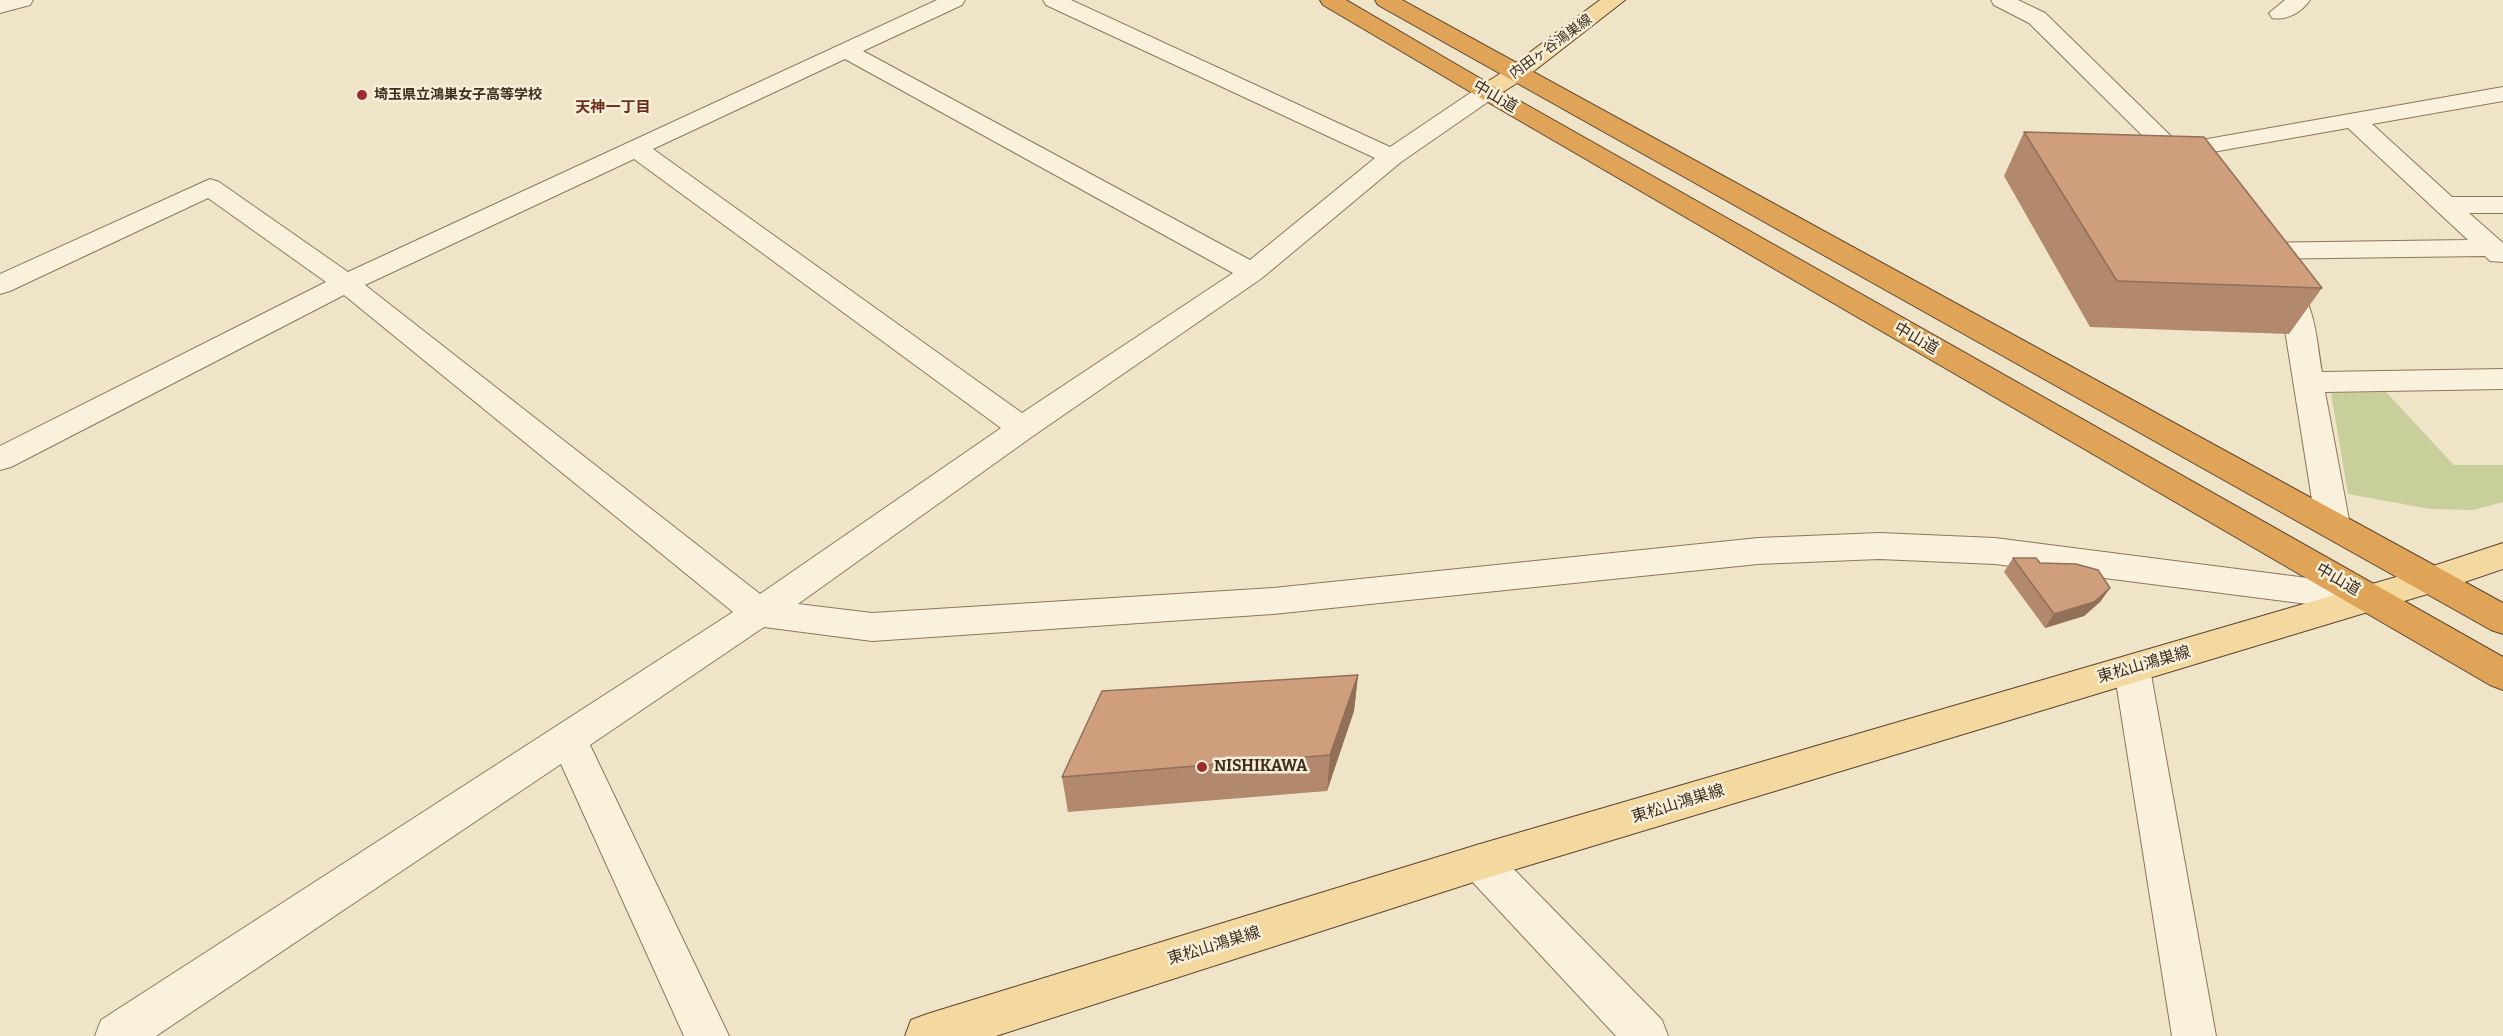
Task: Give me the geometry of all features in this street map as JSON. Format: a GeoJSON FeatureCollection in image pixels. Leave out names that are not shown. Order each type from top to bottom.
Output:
{"type":"FeatureCollection","features":[{"type":"Feature","properties":{"kind":"highway","name":"中山道"},"geometry":{"type":"LineString","coordinates":[[1331,0],[1487,92],[2503,675]]}},
{"type":"Feature","properties":{"kind":"highway","name":"中山道"},"geometry":{"type":"LineString","coordinates":[[1386,0],[2503,620]]}},
{"type":"Feature","properties":{"kind":"main road","name":"内田ヶ谷鴻巣線"},"geometry":{"type":"LineString","coordinates":[[1487,92],[1517,73],[1614,0]]}},
{"type":"Feature","properties":{"kind":"main road","name":"東松山鴻巣線"},"geometry":{"type":"LineString","coordinates":[[927,1036],[1480,862],[2432,580],[2503,556]]}},
{"type":"Feature","properties":{"kind":"street"},"geometry":{"type":"LineString","coordinates":[[0,7],[22,0]]}},
{"type":"Feature","properties":{"kind":"street"},"geometry":{"type":"LineString","coordinates":[[0,459],[346,283],[954,0]]}},
{"type":"Feature","properties":{"kind":"street"},"geometry":{"type":"LineString","coordinates":[[1054,0],[1392,157]]}},
{"type":"Feature","properties":{"kind":"street"},"geometry":{"type":"LineString","coordinates":[[2002,0],[2037,18],[2173,152],[2202,188]]}},
{"type":"Feature","properties":{"kind":"street"},"geometry":{"type":"LineString","coordinates":[[2280,13],[2299,0]]}},
{"type":"Feature","properties":{"kind":"street"},"geometry":{"type":"LineString","coordinates":[[844,50],[1252,272]]}},
{"type":"Feature","properties":{"kind":"street"},"geometry":{"type":"LineString","coordinates":[[117,1036],[759,613],[1022,428],[1252,272],[1392,157],[1487,92]]}},
{"type":"Feature","properties":{"kind":"street"},"geometry":{"type":"LineString","coordinates":[[2173,152],[2503,94]]}},
{"type":"Feature","properties":{"kind":"street"},"geometry":{"type":"LineString","coordinates":[[2353,120],[2497,253]]}},
{"type":"Feature","properties":{"kind":"street"},"geometry":{"type":"LineString","coordinates":[[635,148],[1022,428]]}},
{"type":"Feature","properties":{"kind":"street"},"geometry":{"type":"LineString","coordinates":[[0,285],[210,187],[346,283],[759,613],[872,627],[1273,601],[1758,551],[1879,546],[1995,551],[2370,598]]}},
{"type":"Feature","properties":{"kind":"street"},"geometry":{"type":"LineString","coordinates":[[2446,205],[2503,205]]}},
{"type":"Feature","properties":{"kind":"street"},"geometry":{"type":"LineString","coordinates":[[2333,525],[2295,304],[2246,242],[2497,253]]}},
{"type":"Feature","properties":{"kind":"street"},"geometry":{"type":"LineString","coordinates":[[2309,382],[2503,379]]}},
{"type":"Feature","properties":{"kind":"street"},"geometry":{"type":"LineString","coordinates":[[2132,669],[2194,1036]]}},
{"type":"Feature","properties":{"kind":"street"},"geometry":{"type":"LineString","coordinates":[[568,739],[706,1036]]}},
{"type":"Feature","properties":{"kind":"street"},"geometry":{"type":"LineString","coordinates":[[1480,862],[1646,1036]]}},
{"type":"Feature","properties":{"kind":"green space"},"geometry":{"type":"Polygon","coordinates":[[[2386,392],[2454,465],[2503,465],[2503,502],[2473,510],[2430,509],[2348,494],[2331,393],[2386,392]]]}},
{"type":"Feature","properties":{"kind":"building"},"geometry":{"type":"Polygon","coordinates":[[[2024,132],[2204,137],[2322,288],[2117,281],[2024,132]]]}},
{"type":"Feature","properties":{"kind":"building"},"geometry":{"type":"Polygon","coordinates":[[[2013,558],[2036,558],[2040,563],[2076,564],[2098,570],[2110,588],[2094,602],[2054,614],[2013,558]]]}},
{"type":"Feature","properties":{"kind":"building"},"geometry":{"type":"Polygon","coordinates":[[[1358,675],[1330,755],[1062,777],[1102,691],[1358,675]]]}},
{"type":"Feature","properties":{"kind":"place","name":"埼玉県立鴻巣女子高等学校"},"geometry":{"type":"Point","coordinates":[362,95]}},
{"type":"Feature","properties":{"kind":"place","name":"NISHIKAWA"},"geometry":{"type":"Point","coordinates":[1202,767]}},
{"type":"Feature","properties":{"kind":"district","name":"天神一丁目"},"geometry":{"type":"Point","coordinates":[613,108]}}]}
